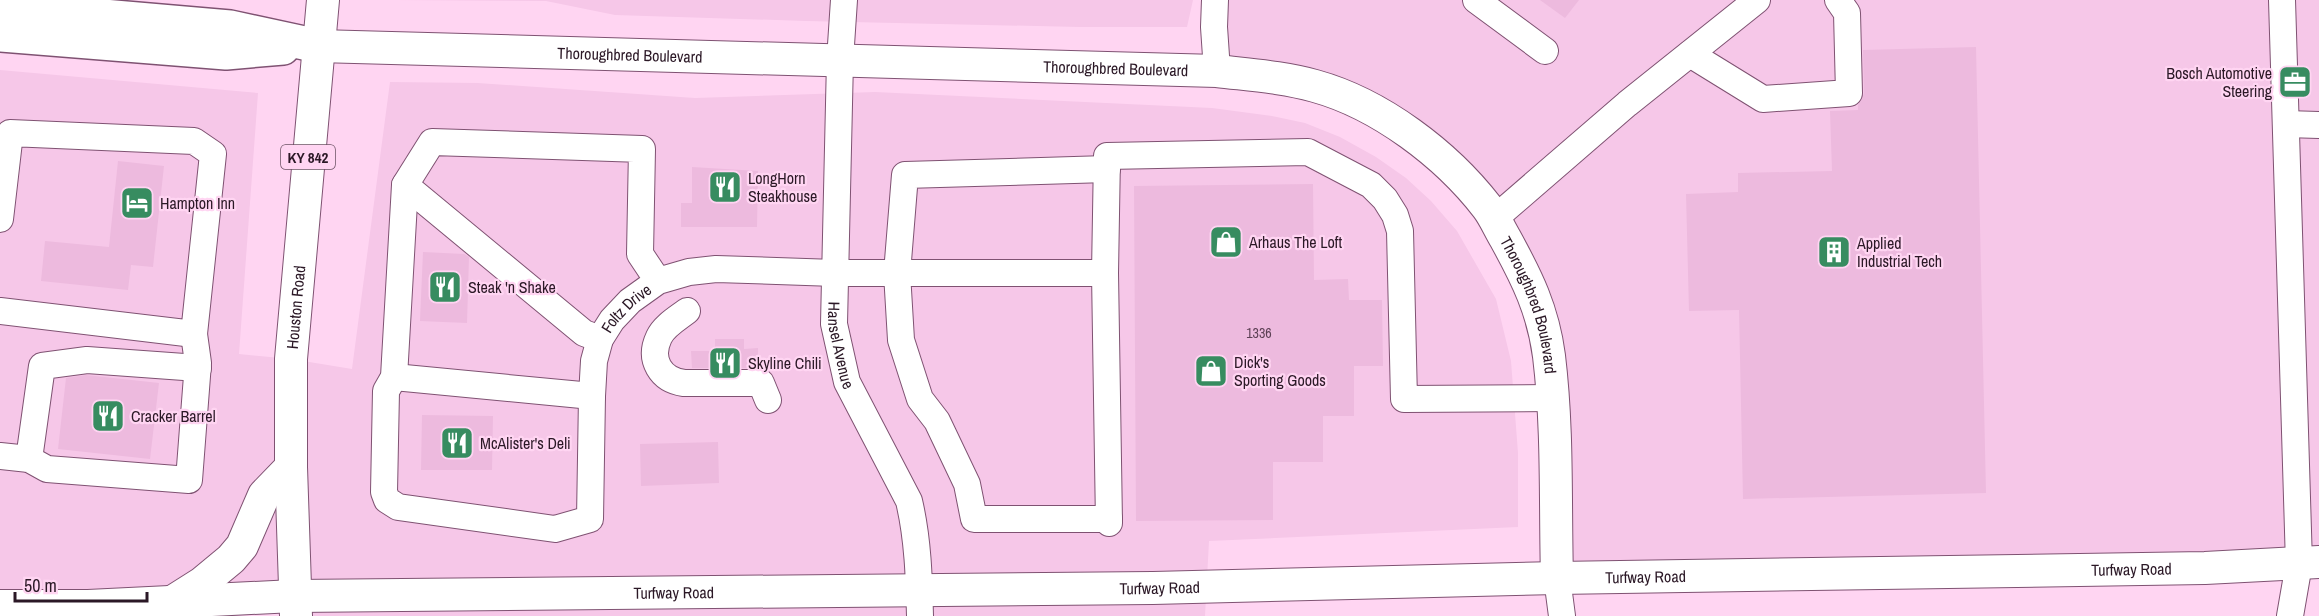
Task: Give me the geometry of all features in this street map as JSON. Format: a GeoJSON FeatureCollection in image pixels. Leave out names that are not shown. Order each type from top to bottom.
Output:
{"type":"FeatureCollection","features":[{"type":"Feature","properties":{"kind":"highway"},"geometry":{"type":"LineString","coordinates":[[0,7],[230,27],[318,46]]}},
{"type":"Feature","properties":{"kind":"highway"},"geometry":{"type":"LineString","coordinates":[[0,35],[226,53],[318,46]]}},
{"type":"Feature","properties":{"kind":"main road","name":"Houston Road"},"geometry":{"type":"LineString","coordinates":[[295,606],[291,359],[323,0]]}},
{"type":"Feature","properties":{"kind":"main road","name":"Thoroughbred Boulevard"},"geometry":{"type":"LineString","coordinates":[[318,46],[1217,70],[1279,78],[1317,86],[1357,103],[1430,148],[1458,174],[1488,208],[1530,284],[1542,322],[1549,356],[1555,451],[1557,578]]}},
{"type":"Feature","properties":{"kind":"main road"},"geometry":{"type":"LineString","coordinates":[[172,602],[202,583],[231,559],[242,546],[264,495],[291,467]]}},
{"type":"Feature","properties":{"kind":"main road","name":"Turfway Road"},"geometry":{"type":"LineString","coordinates":[[0,606],[88,606],[172,602],[295,606],[920,603],[1154,588],[1557,578],[2205,568],[2309,563]]}},
{"type":"Feature","properties":{"kind":"street","name":"Hansel Avenue"},"geometry":{"type":"LineString","coordinates":[[844,0],[840,60],[834,324],[847,382],[909,501],[914,522],[920,603]]}},
{"type":"Feature","properties":{"kind":"street"},"geometry":{"type":"LineString","coordinates":[[1215,0],[1217,70]]}},
{"type":"Feature","properties":{"kind":"street"},"geometry":{"type":"LineString","coordinates":[[1476,0],[1545,51]]}},
{"type":"Feature","properties":{"kind":"street"},"geometry":{"type":"LineString","coordinates":[[1494,219],[1628,104],[1757,0]]}},
{"type":"Feature","properties":{"kind":"street"},"geometry":{"type":"LineString","coordinates":[[1690,54],[1763,99],[1849,93],[1847,12],[1838,0]]}},
{"type":"Feature","properties":{"kind":"street"},"geometry":{"type":"LineString","coordinates":[[2282,0],[2286,124],[2309,563],[2290,616]]}},
{"type":"Feature","properties":{"kind":"street"},"geometry":{"type":"LineString","coordinates":[[2286,124],[2319,125]]}},
{"type":"Feature","properties":{"kind":"street"},"geometry":{"type":"LineString","coordinates":[[0,219],[5,132],[194,141],[213,154],[194,334],[198,368],[189,480],[47,469],[29,459],[0,456]]}},
{"type":"Feature","properties":{"kind":"street"},"geometry":{"type":"LineString","coordinates":[[592,396],[394,377],[405,185],[432,142],[642,149],[640,254],[658,281]]}},
{"type":"Feature","properties":{"kind":"street"},"geometry":{"type":"LineString","coordinates":[[1107,169],[904,175],[897,273],[901,340],[920,399],[937,421],[967,484],[974,519],[1109,521],[1105,273],[1107,169],[1107,156],[1308,152],[1354,175],[1371,185],[1384,199],[1395,215],[1400,231],[1404,399],[1552,398]]}},
{"type":"Feature","properties":{"kind":"street"},"geometry":{"type":"LineString","coordinates":[[405,185],[584,333],[600,339]]}},
{"type":"Feature","properties":{"kind":"street","name":"Foltz Drive"},"geometry":{"type":"LineString","coordinates":[[394,377],[386,391],[384,492],[387,500],[398,507],[555,529],[590,519],[592,396],[594,361],[600,339],[612,320],[630,301],[658,281],[688,272],[716,269],[835,273],[1105,273]]}},
{"type":"Feature","properties":{"kind":"street"},"geometry":{"type":"LineString","coordinates":[[0,311],[194,334]]}},
{"type":"Feature","properties":{"kind":"street"},"geometry":{"type":"LineString","coordinates":[[687,311],[670,324],[659,337],[656,353],[657,367],[663,375],[673,382],[684,383],[761,383],[768,400]]}},
{"type":"Feature","properties":{"kind":"street"},"geometry":{"type":"LineString","coordinates":[[29,459],[42,366],[87,360],[198,368]]}},
{"type":"Feature","properties":{"kind":"street"},"geometry":{"type":"LineString","coordinates":[[1557,578],[1562,616]]}},
{"type":"Feature","properties":{"kind":"shaded area"},"geometry":{"type":"Polygon","coordinates":[[[396,0],[1193,0],[1187,27],[1079,27],[615,15],[546,1],[396,0]]]}},
{"type":"Feature","properties":{"kind":"shaded area"},"geometry":{"type":"Polygon","coordinates":[[[1215,0],[2319,0],[2319,562],[1557,578],[1549,356],[1488,209],[1397,125],[1217,71],[1215,0]]]}},
{"type":"Feature","properties":{"kind":"shaded area"},"geometry":{"type":"Polygon","coordinates":[[[0,70],[258,93],[239,354],[291,359],[352,369],[390,82],[478,83],[695,98],[875,92],[1212,108],[1305,123],[1340,137],[1376,157],[1406,178],[1431,201],[1457,231],[1496,299],[1511,361],[1518,453],[1518,527],[1209,541],[1205,616],[296,616],[294,597],[0,606],[0,70]]]}},
{"type":"Feature","properties":{"kind":"building"},"geometry":{"type":"Polygon","coordinates":[[[1540,0],[1579,0],[1565,18],[1540,0]]]}},
{"type":"Feature","properties":{"kind":"building","name":"Applied Industrial Tech"},"geometry":{"type":"Polygon","coordinates":[[[1976,47],[1986,493],[1743,499],[1739,310],[1689,311],[1686,194],[1738,192],[1738,173],[1832,171],[1830,111],[1858,110],[1864,93],[1863,50],[1976,47]]]}},
{"type":"Feature","properties":{"kind":"building","name":"Hampton Inn"},"geometry":{"type":"Polygon","coordinates":[[[118,161],[164,166],[153,267],[131,265],[128,290],[41,281],[45,241],[109,247],[118,161]]]}},
{"type":"Feature","properties":{"kind":"building","name":"LongHorn Steakhouse"},"geometry":{"type":"Polygon","coordinates":[[[692,167],[758,171],[757,227],[681,227],[681,203],[692,203],[692,167]]]}},
{"type":"Feature","properties":{"kind":"building"},"geometry":{"type":"Polygon","coordinates":[[[1313,184],[1314,280],[1348,279],[1349,300],[1382,300],[1383,366],[1354,366],[1354,416],[1323,416],[1323,462],[1273,462],[1273,520],[1136,521],[1134,186],[1313,184]]]}},
{"type":"Feature","properties":{"kind":"building","name":"Steak 'n Shake"},"geometry":{"type":"Polygon","coordinates":[[[423,252],[464,254],[469,257],[467,323],[420,321],[423,252]]]}},
{"type":"Feature","properties":{"kind":"building","name":"Skyline Chili"},"geometry":{"type":"Polygon","coordinates":[[[715,339],[744,339],[744,349],[758,348],[758,368],[692,368],[691,351],[715,351],[715,339]]]}},
{"type":"Feature","properties":{"kind":"building","name":"Cracker Barrel"},"geometry":{"type":"Polygon","coordinates":[[[86,375],[159,383],[150,459],[58,449],[66,378],[86,375]]]}},
{"type":"Feature","properties":{"kind":"building","name":"McAlister's Deli"},"geometry":{"type":"Polygon","coordinates":[[[422,415],[493,416],[492,470],[421,470],[422,415]]]}},
{"type":"Feature","properties":{"kind":"building"},"geometry":{"type":"Polygon","coordinates":[[[718,442],[719,483],[641,486],[640,444],[718,442]]]}},
{"type":"Feature","properties":{"kind":"place","name":"Bosch Automotive Steering"},"geometry":{"type":"Point","coordinates":[2295,82]}},
{"type":"Feature","properties":{"kind":"place","name":"LongHorn Steakhouse"},"geometry":{"type":"Point","coordinates":[725,187]}},
{"type":"Feature","properties":{"kind":"place","name":"Hampton Inn"},"geometry":{"type":"Point","coordinates":[137,203]}},
{"type":"Feature","properties":{"kind":"place","name":"Arhaus The Loft"},"geometry":{"type":"Point","coordinates":[1226,242]}},
{"type":"Feature","properties":{"kind":"place","name":"Applied Industrial Tech"},"geometry":{"type":"Point","coordinates":[1834,252]}},
{"type":"Feature","properties":{"kind":"place","name":"Steak 'n Shake"},"geometry":{"type":"Point","coordinates":[445,287]}},
{"type":"Feature","properties":{"kind":"place","name":"Skyline Chili"},"geometry":{"type":"Point","coordinates":[725,363]}},
{"type":"Feature","properties":{"kind":"place","name":"Dick's Sporting Goods"},"geometry":{"type":"Point","coordinates":[1211,371]}},
{"type":"Feature","properties":{"kind":"place","name":"Cracker Barrel"},"geometry":{"type":"Point","coordinates":[108,416]}},
{"type":"Feature","properties":{"kind":"place","name":"McAlister's Deli"},"geometry":{"type":"Point","coordinates":[457,443]}}]}
